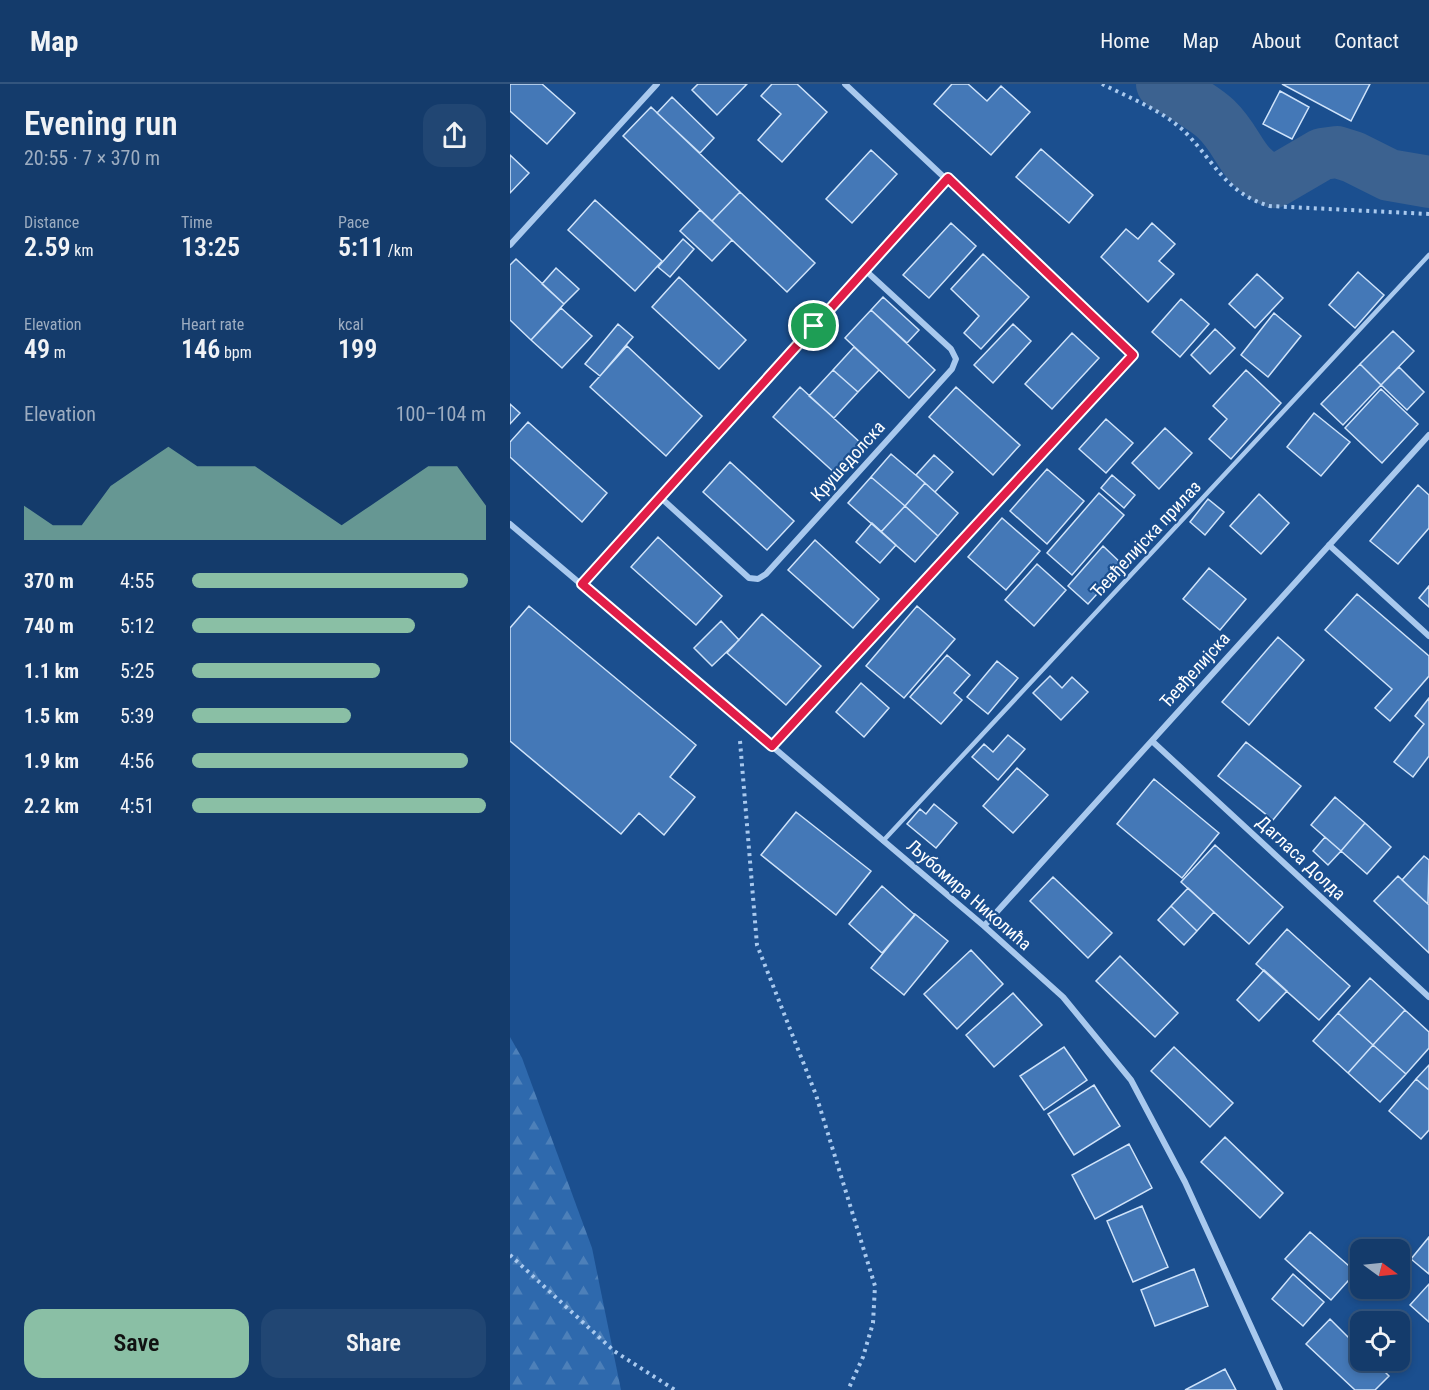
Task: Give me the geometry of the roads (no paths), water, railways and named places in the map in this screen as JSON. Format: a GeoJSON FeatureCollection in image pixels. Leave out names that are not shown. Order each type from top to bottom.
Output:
{"type":"FeatureCollection","features":[{"type":"Feature","properties":{"kind":"street"},"geometry":{"type":"LineString","coordinates":[[510,246],[657,84]]}},
{"type":"Feature","properties":{"kind":"street"},"geometry":{"type":"LineString","coordinates":[[772,746],[1133,355],[948,178],[845,84]]}},
{"type":"Feature","properties":{"kind":"street"},"geometry":{"type":"LineString","coordinates":[[582,584],[948,178]]}},
{"type":"Feature","properties":{"kind":"street","name":"Крушедолска"},"geometry":{"type":"LineString","coordinates":[[660,497],[749,578],[758,579],[766,574],[952,369],[956,359],[951,349],[865,270]]}},
{"type":"Feature","properties":{"kind":"street","name":"Ђевђелијска"},"geometry":{"type":"LineString","coordinates":[[984,926],[1429,435]]}},
{"type":"Feature","properties":{"kind":"street","name":"Љубомира Николића"},"geometry":{"type":"LineString","coordinates":[[510,524],[984,926],[1063,997],[1131,1080],[1185,1182],[1280,1390]]}},
{"type":"Feature","properties":{"kind":"street"},"geometry":{"type":"LineString","coordinates":[[1329,545],[1429,636]]}},
{"type":"Feature","properties":{"kind":"street","name":"Дагласа Долда"},"geometry":{"type":"LineString","coordinates":[[1152,741],[1429,997]]}},
{"type":"Feature","properties":{"kind":"lane","name":"Ђевђелијска прилаз"},"geometry":{"type":"LineString","coordinates":[[883,841],[1429,255]]}},
{"type":"Feature","properties":{"kind":"waterway"},"geometry":{"type":"LineString","coordinates":[[1162,84],[1216,119],[1247,162],[1274,182],[1322,154],[1337,152],[1353,157],[1389,175],[1429,182]]}}]}
